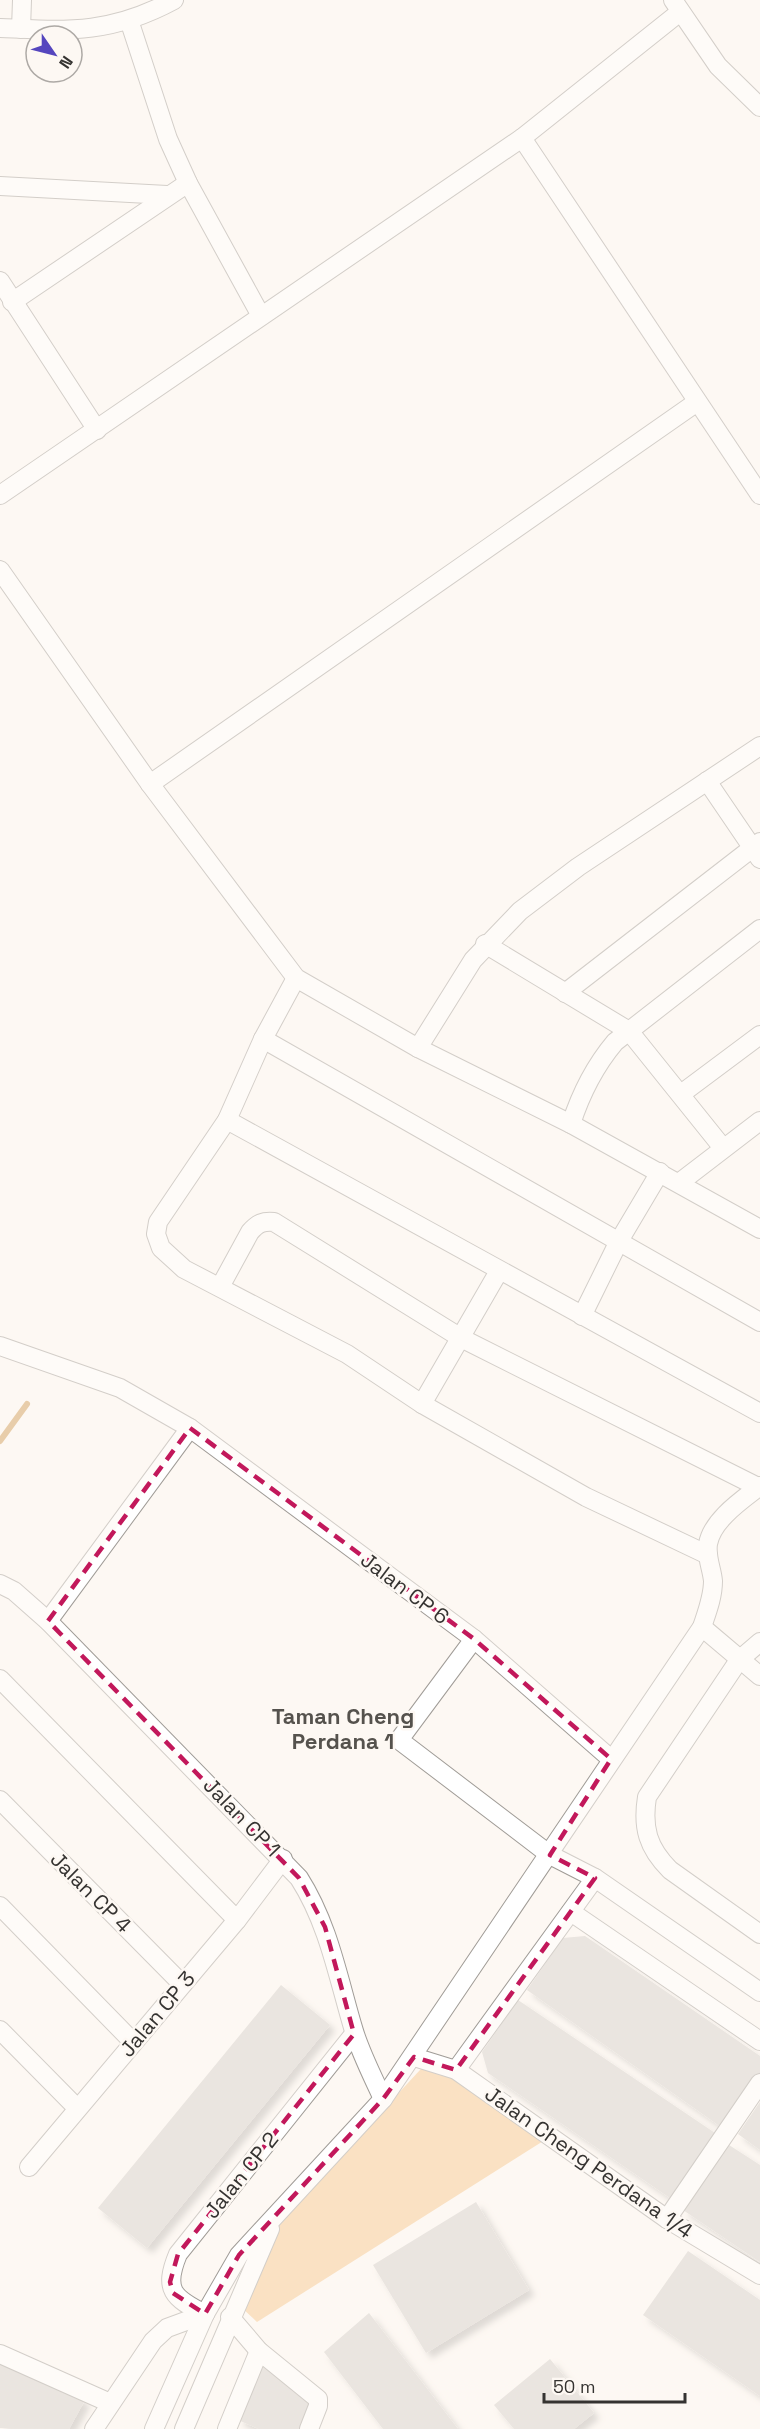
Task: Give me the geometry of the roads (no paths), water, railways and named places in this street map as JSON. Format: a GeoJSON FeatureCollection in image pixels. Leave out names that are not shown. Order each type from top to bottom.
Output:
{"type":"FeatureCollection","features":[{"type":"Feature","properties":{"kind":"street"},"geometry":{"type":"LineString","coordinates":[[21,29],[22,0]]}},
{"type":"Feature","properties":{"kind":"street"},"geometry":{"type":"LineString","coordinates":[[0,28],[73,31],[129,20],[174,0]]}},
{"type":"Feature","properties":{"kind":"street"},"geometry":{"type":"LineString","coordinates":[[0,495],[522,138],[677,6],[718,66],[760,106]]}},
{"type":"Feature","properties":{"kind":"street"},"geometry":{"type":"LineString","coordinates":[[129,20],[168,139],[188,183],[261,316]]}},
{"type":"Feature","properties":{"kind":"street"},"geometry":{"type":"LineString","coordinates":[[522,138],[760,495]]}},
{"type":"Feature","properties":{"kind":"street"},"geometry":{"type":"LineString","coordinates":[[12,302],[167,195],[188,183]]}},
{"type":"Feature","properties":{"kind":"street"},"geometry":{"type":"LineString","coordinates":[[0,186],[167,195]]}},
{"type":"Feature","properties":{"kind":"street"},"geometry":{"type":"LineString","coordinates":[[0,280],[12,302],[98,430]]}},
{"type":"Feature","properties":{"kind":"street"},"geometry":{"type":"LineString","coordinates":[[150,784],[697,402]]}},
{"type":"Feature","properties":{"kind":"street"},"geometry":{"type":"LineString","coordinates":[[0,570],[150,784],[296,978],[418,1048],[571,1124],[760,1229]]}},
{"type":"Feature","properties":{"kind":"street"},"geometry":{"type":"LineString","coordinates":[[418,1048],[461,977],[485,944],[520,910],[549,888],[760,746]]}},
{"type":"Feature","properties":{"kind":"street"},"geometry":{"type":"LineString","coordinates":[[565,993],[758,849],[707,781]]}},
{"type":"Feature","properties":{"kind":"street"},"geometry":{"type":"LineString","coordinates":[[571,1124],[581,1093],[597,1065],[615,1042],[760,929]]}},
{"type":"Feature","properties":{"kind":"street"},"geometry":{"type":"LineString","coordinates":[[485,944],[629,1031],[723,1148]]}},
{"type":"Feature","properties":{"kind":"street"},"geometry":{"type":"LineString","coordinates":[[296,978],[263,1039],[227,1120],[158,1222],[156,1234],[161,1248],[184,1269],[346,1354],[422,1404],[586,1497],[708,1555]]}},
{"type":"Feature","properties":{"kind":"street"},"geometry":{"type":"LineString","coordinates":[[681,1094],[760,1035]]}},
{"type":"Feature","properties":{"kind":"street"},"geometry":{"type":"LineString","coordinates":[[263,1039],[760,1322]]}},
{"type":"Feature","properties":{"kind":"street"},"geometry":{"type":"LineString","coordinates":[[227,1120],[760,1413]]}},
{"type":"Feature","properties":{"kind":"street"},"geometry":{"type":"LineString","coordinates":[[679,1183],[760,1121]]}},
{"type":"Feature","properties":{"kind":"street"},"geometry":{"type":"LineString","coordinates":[[582,1316],[619,1241],[660,1172]]}},
{"type":"Feature","properties":{"kind":"street"},"geometry":{"type":"LineString","coordinates":[[154,2429],[205,2314],[239,2255],[383,2099],[702,1627],[712,1598],[713,1580],[708,1555],[711,1535],[719,1522],[759,1487],[461,1338],[274,1222],[265,1221],[250,1232],[220,1287]]}},
{"type":"Feature","properties":{"kind":"street"},"geometry":{"type":"LineString","coordinates":[[422,1404],[499,1271]]}},
{"type":"Feature","properties":{"kind":"street","name":"Jalan CP 6"},"geometry":{"type":"LineString","coordinates":[[0,1346],[120,1388],[190,1428],[474,1639],[611,1760]]}},
{"type":"Feature","properties":{"kind":"street"},"geometry":{"type":"LineString","coordinates":[[48,1620],[190,1428]]}},
{"type":"Feature","properties":{"kind":"street","name":"Jalan CP 1"},"geometry":{"type":"LineString","coordinates":[[7,1588],[48,1620],[283,1859],[315,1904],[325,1927],[354,2034],[383,2099]]}},
{"type":"Feature","properties":{"kind":"street"},"geometry":{"type":"LineString","coordinates":[[702,1627],[760,1676]]}},
{"type":"Feature","properties":{"kind":"street"},"geometry":{"type":"LineString","coordinates":[[474,1639],[399,1740],[550,1855],[595,1878],[760,1992]]}},
{"type":"Feature","properties":{"kind":"street"},"geometry":{"type":"LineString","coordinates":[[760,1642],[739,1660],[647,1797],[645,1830],[650,1846],[670,1870],[760,1934]]}},
{"type":"Feature","properties":{"kind":"street"},"geometry":{"type":"LineString","coordinates":[[0,1678],[237,1920]]}},
{"type":"Feature","properties":{"kind":"street","name":"Jalan CP 4"},"geometry":{"type":"LineString","coordinates":[[0,1800],[182,1984]]}},
{"type":"Feature","properties":{"kind":"street","name":"Jalan CP 3"},"geometry":{"type":"LineString","coordinates":[[29,2167],[237,1920],[283,1859]]}},
{"type":"Feature","properties":{"kind":"street"},"geometry":{"type":"LineString","coordinates":[[456,2070],[595,1878]]}},
{"type":"Feature","properties":{"kind":"street"},"geometry":{"type":"LineString","coordinates":[[0,1906],[133,2042]]}},
{"type":"Feature","properties":{"kind":"street"},"geometry":{"type":"LineString","coordinates":[[571,1912],[760,2041]]}},
{"type":"Feature","properties":{"kind":"street"},"geometry":{"type":"LineString","coordinates":[[0,2030],[77,2108]]}},
{"type":"Feature","properties":{"kind":"street","name":"Jalan CP 2"},"geometry":{"type":"LineString","coordinates":[[205,2314],[181,2302],[173,2293],[170,2282],[178,2254],[354,2034]]}},
{"type":"Feature","properties":{"kind":"street","name":"Jalan Cheng Perdana 1/4"},"geometry":{"type":"LineString","coordinates":[[414,2056],[456,2070],[667,2219],[760,2276]]}},
{"type":"Feature","properties":{"kind":"street"},"geometry":{"type":"LineString","coordinates":[[667,2219],[760,2083]]}},
{"type":"Feature","properties":{"kind":"street"},"geometry":{"type":"LineString","coordinates":[[185,2428],[230,2317],[278,2214]]}},
{"type":"Feature","properties":{"kind":"street"},"geometry":{"type":"LineString","coordinates":[[94,2429],[153,2341],[167,2328],[205,2314]]}},
{"type":"Feature","properties":{"kind":"street"},"geometry":{"type":"LineString","coordinates":[[230,2317],[259,2351],[318,2399],[318,2406],[309,2429]]}},
{"type":"Feature","properties":{"kind":"street"},"geometry":{"type":"LineString","coordinates":[[234,2427],[259,2351]]}},
{"type":"Feature","properties":{"kind":"street"},"geometry":{"type":"LineString","coordinates":[[0,2354],[110,2403]]}},
{"type":"Feature","properties":{"kind":"waterway"},"geometry":{"type":"LineString","coordinates":[[0,1441],[27,1404]]}},
{"type":"Feature","properties":{"kind":"district","name":"Taman Cheng Perdana 1"},"geometry":{"type":"Point","coordinates":[343,1728]}}]}
